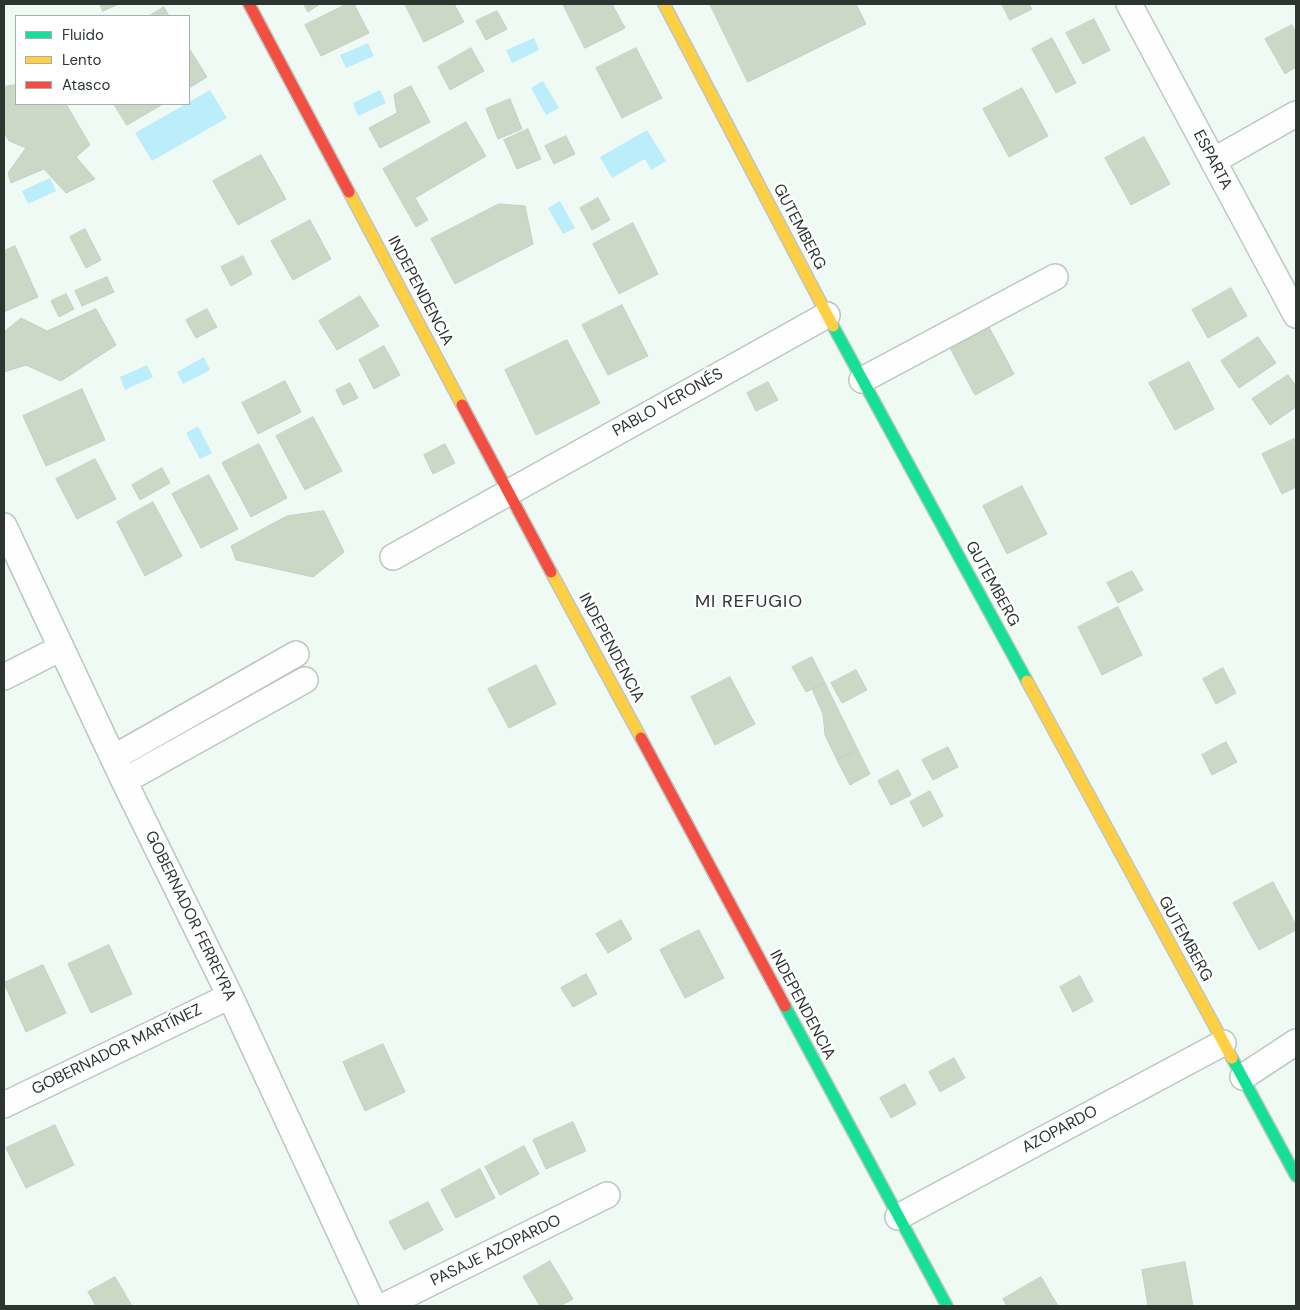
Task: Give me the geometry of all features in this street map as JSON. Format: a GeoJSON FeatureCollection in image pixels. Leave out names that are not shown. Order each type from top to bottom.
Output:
{"type":"FeatureCollection","features":[{"type":"Feature","properties":{"kind":"street","name":"INDEPENDENCIA"},"geometry":{"type":"LineString","coordinates":[[248,4],[508,492],[947,1306]]}},
{"type":"Feature","properties":{"kind":"street","name":"GUTEMBERG"},"geometry":{"type":"LineString","coordinates":[[664,4],[862,380],[1296,1176]]}},
{"type":"Feature","properties":{"kind":"street","name":"ESPARTA"},"geometry":{"type":"LineString","coordinates":[[1129,4],[1296,315]]}},
{"type":"Feature","properties":{"kind":"street"},"geometry":{"type":"LineString","coordinates":[[1213,161],[1296,114]]}},
{"type":"Feature","properties":{"kind":"street"},"geometry":{"type":"LineString","coordinates":[[862,380],[1055,276]]}},
{"type":"Feature","properties":{"kind":"street","name":"PABLO VERONÉS"},"geometry":{"type":"LineString","coordinates":[[393,558],[827,315]]}},
{"type":"Feature","properties":{"kind":"street","name":"GOBERNADOR FERREYRA"},"geometry":{"type":"LineString","coordinates":[[7,541],[230,996],[374,1306]]}},
{"type":"Feature","properties":{"kind":"street"},"geometry":{"type":"LineString","coordinates":[[4,677],[61,648]]}},
{"type":"Feature","properties":{"kind":"street"},"geometry":{"type":"LineString","coordinates":[[113,758],[296,654]]}},
{"type":"Feature","properties":{"kind":"street"},"geometry":{"type":"LineString","coordinates":[[124,781],[305,680]]}},
{"type":"Feature","properties":{"kind":"street","name":"GOBERNADOR MARTÍNEZ"},"geometry":{"type":"LineString","coordinates":[[4,1105],[230,996]]}},
{"type":"Feature","properties":{"kind":"street","name":"AZOPARDO"},"geometry":{"type":"LineString","coordinates":[[898,1216],[1223,1042]]}},
{"type":"Feature","properties":{"kind":"street"},"geometry":{"type":"LineString","coordinates":[[1243,1077],[1296,1042]]}},
{"type":"Feature","properties":{"kind":"street","name":"PASAJE AZOPARDO"},"geometry":{"type":"LineString","coordinates":[[384,1306],[608,1195]]}},
{"type":"Feature","properties":{"kind":"water"},"geometry":{"type":"Polygon","coordinates":[[[534,38],[539,50],[512,63],[506,50],[534,38]]]}},
{"type":"Feature","properties":{"kind":"water"},"geometry":{"type":"Polygon","coordinates":[[[368,43],[374,56],[346,68],[340,55],[368,43]]]}},
{"type":"Feature","properties":{"kind":"water"},"geometry":{"type":"Polygon","coordinates":[[[543,81],[559,108],[546,115],[531,88],[543,81]]]}},
{"type":"Feature","properties":{"kind":"water"},"geometry":{"type":"Polygon","coordinates":[[[210,90],[227,118],[152,161],[135,133],[184,105],[190,105],[190,101],[210,90]]]}},
{"type":"Feature","properties":{"kind":"water"},"geometry":{"type":"Polygon","coordinates":[[[380,90],[386,103],[358,116],[353,103],[380,90]]]}},
{"type":"Feature","properties":{"kind":"water"},"geometry":{"type":"Polygon","coordinates":[[[647,130],[666,161],[651,170],[645,159],[612,178],[600,157],[647,130]]]}},
{"type":"Feature","properties":{"kind":"water"},"geometry":{"type":"Polygon","coordinates":[[[50,178],[56,191],[28,204],[22,191],[50,178]]]}},
{"type":"Feature","properties":{"kind":"water"},"geometry":{"type":"Polygon","coordinates":[[[560,201],[575,228],[563,234],[548,208],[560,201]]]}},
{"type":"Feature","properties":{"kind":"water"},"geometry":{"type":"Polygon","coordinates":[[[204,357],[210,370],[183,384],[177,372],[204,357]]]}},
{"type":"Feature","properties":{"kind":"water"},"geometry":{"type":"Polygon","coordinates":[[[147,365],[153,377],[125,390],[120,377],[147,365]]]}},
{"type":"Feature","properties":{"kind":"water"},"geometry":{"type":"Polygon","coordinates":[[[198,426],[212,453],[200,459],[186,433],[198,426]]]}},
{"type":"Feature","properties":{"kind":"building"},"geometry":{"type":"Polygon","coordinates":[[[100,4],[119,4],[103,11],[100,4]]]}},
{"type":"Feature","properties":{"kind":"building"},"geometry":{"type":"Polygon","coordinates":[[[304,4],[320,4],[308,12],[304,4]]]}},
{"type":"Feature","properties":{"kind":"building"},"geometry":{"type":"Polygon","coordinates":[[[347,4],[354,4],[369,33],[321,56],[305,25],[347,4]]]}},
{"type":"Feature","properties":{"kind":"building"},"geometry":{"type":"Polygon","coordinates":[[[405,4],[454,4],[464,22],[424,42],[405,4]]]}},
{"type":"Feature","properties":{"kind":"building"},"geometry":{"type":"Polygon","coordinates":[[[563,4],[612,4],[625,28],[585,48],[563,4]]]}},
{"type":"Feature","properties":{"kind":"building"},"geometry":{"type":"Polygon","coordinates":[[[710,4],[856,4],[866,24],[748,82],[710,4]]]}},
{"type":"Feature","properties":{"kind":"building"},"geometry":{"type":"Polygon","coordinates":[[[1002,4],[1029,4],[1032,9],[1010,20],[1002,4]]]}},
{"type":"Feature","properties":{"kind":"building"},"geometry":{"type":"Polygon","coordinates":[[[164,7],[168,15],[151,15],[164,7]]]}},
{"type":"Feature","properties":{"kind":"building"},"geometry":{"type":"Polygon","coordinates":[[[497,11],[507,29],[486,40],[476,21],[497,11]]]}},
{"type":"Feature","properties":{"kind":"building"},"geometry":{"type":"Polygon","coordinates":[[[1094,19],[1110,50],[1083,64],[1066,33],[1094,19]]]}},
{"type":"Feature","properties":{"kind":"building"},"geometry":{"type":"Polygon","coordinates":[[[1292,25],[1296,32],[1296,67],[1285,74],[1265,39],[1292,25]]]}},
{"type":"Feature","properties":{"kind":"building"},"geometry":{"type":"Polygon","coordinates":[[[1052,38],[1076,83],[1056,93],[1032,49],[1052,38]]]}},
{"type":"Feature","properties":{"kind":"building"},"geometry":{"type":"Polygon","coordinates":[[[471,48],[484,71],[450,90],[438,67],[471,48]]]}},
{"type":"Feature","properties":{"kind":"building"},"geometry":{"type":"Polygon","coordinates":[[[636,48],[662,98],[622,118],[596,68],[636,48]]]}},
{"type":"Feature","properties":{"kind":"building"},"geometry":{"type":"Polygon","coordinates":[[[190,50],[207,77],[190,87],[190,50]]]}},
{"type":"Feature","properties":{"kind":"building"},"geometry":{"type":"Polygon","coordinates":[[[15,85],[15,105],[67,105],[90,145],[76,157],[95,179],[66,193],[44,169],[11,183],[8,173],[26,148],[9,141],[4,133],[4,87],[15,85]]]}},
{"type":"Feature","properties":{"kind":"building"},"geometry":{"type":"Polygon","coordinates":[[[411,86],[430,122],[380,148],[369,128],[397,113],[394,95],[411,86]]]}},
{"type":"Feature","properties":{"kind":"building"},"geometry":{"type":"Polygon","coordinates":[[[1022,88],[1048,136],[1009,157],[983,109],[1022,88]]]}},
{"type":"Feature","properties":{"kind":"building"},"geometry":{"type":"Polygon","coordinates":[[[510,99],[522,129],[498,139],[486,109],[510,99]]]}},
{"type":"Feature","properties":{"kind":"building"},"geometry":{"type":"Polygon","coordinates":[[[115,105],[161,105],[127,125],[115,105]]]}},
{"type":"Feature","properties":{"kind":"building"},"geometry":{"type":"Polygon","coordinates":[[[466,122],[486,156],[415,198],[428,220],[416,227],[383,169],[466,122]]]}},
{"type":"Feature","properties":{"kind":"building"},"geometry":{"type":"Polygon","coordinates":[[[528,129],[541,159],[517,169],[504,140],[528,129]]]}},
{"type":"Feature","properties":{"kind":"building"},"geometry":{"type":"Polygon","coordinates":[[[566,136],[575,154],[554,164],[545,146],[566,136]]]}},
{"type":"Feature","properties":{"kind":"building"},"geometry":{"type":"Polygon","coordinates":[[[1144,137],[1170,184],[1131,205],[1105,158],[1144,137]]]}},
{"type":"Feature","properties":{"kind":"building"},"geometry":{"type":"Polygon","coordinates":[[[261,155],[286,199],[238,225],[213,181],[261,155]]]}},
{"type":"Feature","properties":{"kind":"building"},"geometry":{"type":"Polygon","coordinates":[[[598,198],[610,220],[592,230],[580,208],[598,198]]]}},
{"type":"Feature","properties":{"kind":"building"},"geometry":{"type":"Polygon","coordinates":[[[499,204],[525,206],[533,244],[455,284],[431,239],[499,204]]]}},
{"type":"Feature","properties":{"kind":"building"},"geometry":{"type":"Polygon","coordinates":[[[310,220],[331,259],[293,280],[271,241],[310,220]]]}},
{"type":"Feature","properties":{"kind":"building"},"geometry":{"type":"Polygon","coordinates":[[[633,223],[658,274],[619,294],[593,244],[633,223]]]}},
{"type":"Feature","properties":{"kind":"building"},"geometry":{"type":"Polygon","coordinates":[[[85,229],[101,260],[86,268],[70,237],[85,229]]]}},
{"type":"Feature","properties":{"kind":"building"},"geometry":{"type":"Polygon","coordinates":[[[15,246],[38,297],[4,312],[4,251],[15,246]]]}},
{"type":"Feature","properties":{"kind":"building"},"geometry":{"type":"Polygon","coordinates":[[[243,256],[252,274],[231,286],[221,267],[243,256]]]}},
{"type":"Feature","properties":{"kind":"building"},"geometry":{"type":"Polygon","coordinates":[[[107,277],[114,292],[82,306],[75,291],[107,277]]]}},
{"type":"Feature","properties":{"kind":"building"},"geometry":{"type":"Polygon","coordinates":[[[1231,288],[1247,316],[1208,338],[1192,310],[1231,288]]]}},
{"type":"Feature","properties":{"kind":"building"},"geometry":{"type":"Polygon","coordinates":[[[66,294],[74,309],[59,317],[51,301],[66,294]]]}},
{"type":"Feature","properties":{"kind":"building"},"geometry":{"type":"Polygon","coordinates":[[[360,296],[379,326],[337,350],[319,321],[360,296]]]}},
{"type":"Feature","properties":{"kind":"building"},"geometry":{"type":"Polygon","coordinates":[[[622,305],[648,356],[608,375],[582,325],[622,305]]]}},
{"type":"Feature","properties":{"kind":"building"},"geometry":{"type":"Polygon","coordinates":[[[96,309],[116,345],[61,381],[26,365],[4,372],[4,332],[21,318],[47,331],[96,309]]]}},
{"type":"Feature","properties":{"kind":"building"},"geometry":{"type":"Polygon","coordinates":[[[207,309],[217,327],[196,338],[186,320],[207,309]]]}},
{"type":"Feature","properties":{"kind":"building"},"geometry":{"type":"Polygon","coordinates":[[[989,327],[1014,374],[975,395],[950,348],[989,327]]]}},
{"type":"Feature","properties":{"kind":"building"},"geometry":{"type":"Polygon","coordinates":[[[1258,337],[1276,363],[1239,388],[1221,361],[1258,337]]]}},
{"type":"Feature","properties":{"kind":"building"},"geometry":{"type":"Polygon","coordinates":[[[567,340],[600,403],[536,435],[505,370],[567,340]]]}},
{"type":"Feature","properties":{"kind":"building"},"geometry":{"type":"Polygon","coordinates":[[[384,346],[400,375],[374,389],[359,360],[384,346]]]}},
{"type":"Feature","properties":{"kind":"building"},"geometry":{"type":"Polygon","coordinates":[[[1189,362],[1214,409],[1175,430],[1149,383],[1189,362]]]}},
{"type":"Feature","properties":{"kind":"building"},"geometry":{"type":"Polygon","coordinates":[[[1288,375],[1296,386],[1296,407],[1270,425],[1252,399],[1288,375]]]}},
{"type":"Feature","properties":{"kind":"building"},"geometry":{"type":"Polygon","coordinates":[[[285,381],[301,412],[258,434],[242,403],[285,381]]]}},
{"type":"Feature","properties":{"kind":"building"},"geometry":{"type":"Polygon","coordinates":[[[768,382],[778,400],[756,411],[747,393],[768,382]]]}},
{"type":"Feature","properties":{"kind":"building"},"geometry":{"type":"Polygon","coordinates":[[[350,383],[358,398],[343,405],[336,390],[350,383]]]}},
{"type":"Feature","properties":{"kind":"building"},"geometry":{"type":"Polygon","coordinates":[[[82,389],[105,440],[46,466],[23,416],[82,389]]]}},
{"type":"Feature","properties":{"kind":"building"},"geometry":{"type":"Polygon","coordinates":[[[313,417],[342,471],[305,490],[276,436],[313,417]]]}},
{"type":"Feature","properties":{"kind":"building"},"geometry":{"type":"Polygon","coordinates":[[[1296,438],[1296,487],[1282,494],[1262,454],[1296,438]]]}},
{"type":"Feature","properties":{"kind":"building"},"geometry":{"type":"Polygon","coordinates":[[[259,444],[287,498],[251,517],[222,463],[259,444]]]}},
{"type":"Feature","properties":{"kind":"building"},"geometry":{"type":"Polygon","coordinates":[[[445,444],[455,463],[433,474],[424,455],[445,444]]]}},
{"type":"Feature","properties":{"kind":"building"},"geometry":{"type":"Polygon","coordinates":[[[95,459],[116,499],[77,519],[56,479],[95,459]]]}},
{"type":"Feature","properties":{"kind":"building"},"geometry":{"type":"Polygon","coordinates":[[[162,468],[170,483],[140,500],[132,485],[162,468]]]}},
{"type":"Feature","properties":{"kind":"building"},"geometry":{"type":"Polygon","coordinates":[[[209,475],[238,529],[201,548],[172,494],[209,475]]]}},
{"type":"Feature","properties":{"kind":"building"},"geometry":{"type":"Polygon","coordinates":[[[1022,486],[1047,534],[1007,554],[983,506],[1022,486]]]}},
{"type":"Feature","properties":{"kind":"building"},"geometry":{"type":"Polygon","coordinates":[[[153,502],[182,556],[145,576],[117,522],[153,502]]]}},
{"type":"Feature","properties":{"kind":"building"},"geometry":{"type":"Polygon","coordinates":[[[324,511],[344,552],[313,577],[236,560],[231,546],[287,516],[324,511]]]}},
{"type":"Feature","properties":{"kind":"building"},"geometry":{"type":"Polygon","coordinates":[[[1132,571],[1143,590],[1118,603],[1107,583],[1132,571]]]}},
{"type":"Feature","properties":{"kind":"building"},"geometry":{"type":"Polygon","coordinates":[[[1118,607],[1142,655],[1102,675],[1078,627],[1118,607]]]}},
{"type":"Feature","properties":{"kind":"building"},"geometry":{"type":"Polygon","coordinates":[[[812,657],[825,683],[806,692],[792,667],[812,657]]]}},
{"type":"Feature","properties":{"kind":"building"},"geometry":{"type":"Polygon","coordinates":[[[536,665],[556,704],[509,728],[488,689],[536,665]]]}},
{"type":"Feature","properties":{"kind":"building"},"geometry":{"type":"Polygon","coordinates":[[[1223,668],[1236,693],[1216,704],[1203,679],[1223,668]]]}},
{"type":"Feature","properties":{"kind":"building"},"geometry":{"type":"Polygon","coordinates":[[[856,670],[867,690],[842,703],[831,683],[856,670]]]}},
{"type":"Feature","properties":{"kind":"building"},"geometry":{"type":"Polygon","coordinates":[[[730,677],[755,724],[715,745],[691,697],[730,677]]]}},
{"type":"Feature","properties":{"kind":"building"},"geometry":{"type":"Polygon","coordinates":[[[825,683],[858,750],[837,760],[825,735],[823,714],[812,689],[825,683]]]}},
{"type":"Feature","properties":{"kind":"building"},"geometry":{"type":"Polygon","coordinates":[[[1226,742],[1237,762],[1212,775],[1202,755],[1226,742]]]}},
{"type":"Feature","properties":{"kind":"building"},"geometry":{"type":"Polygon","coordinates":[[[948,747],[958,767],[933,780],[922,760],[948,747]]]}},
{"type":"Feature","properties":{"kind":"building"},"geometry":{"type":"Polygon","coordinates":[[[858,750],[870,774],[850,785],[837,760],[858,750]]]}},
{"type":"Feature","properties":{"kind":"building"},"geometry":{"type":"Polygon","coordinates":[[[898,770],[911,795],[891,805],[878,781],[898,770]]]}},
{"type":"Feature","properties":{"kind":"building"},"geometry":{"type":"Polygon","coordinates":[[[930,791],[943,816],[923,827],[910,802],[930,791]]]}},
{"type":"Feature","properties":{"kind":"building"},"geometry":{"type":"Polygon","coordinates":[[[1273,882],[1296,925],[1296,930],[1259,950],[1233,903],[1273,882]]]}},
{"type":"Feature","properties":{"kind":"building"},"geometry":{"type":"Polygon","coordinates":[[[621,920],[632,939],[608,953],[596,934],[621,920]]]}},
{"type":"Feature","properties":{"kind":"building"},"geometry":{"type":"Polygon","coordinates":[[[699,930],[724,978],[685,998],[660,950],[699,930]]]}},
{"type":"Feature","properties":{"kind":"building"},"geometry":{"type":"Polygon","coordinates":[[[109,945],[132,994],[91,1013],[68,964],[109,945]]]}},
{"type":"Feature","properties":{"kind":"building"},"geometry":{"type":"Polygon","coordinates":[[[43,965],[66,1013],[26,1032],[4,983],[43,965]]]}},
{"type":"Feature","properties":{"kind":"building"},"geometry":{"type":"Polygon","coordinates":[[[586,974],[597,994],[573,1007],[561,988],[586,974]]]}},
{"type":"Feature","properties":{"kind":"building"},"geometry":{"type":"Polygon","coordinates":[[[1080,976],[1093,1001],[1073,1012],[1060,987],[1080,976]]]}},
{"type":"Feature","properties":{"kind":"building"},"geometry":{"type":"Polygon","coordinates":[[[383,1044],[405,1092],[365,1111],[343,1062],[383,1044]]]}},
{"type":"Feature","properties":{"kind":"building"},"geometry":{"type":"Polygon","coordinates":[[[954,1058],[965,1078],[940,1092],[929,1072],[954,1058]]]}},
{"type":"Feature","properties":{"kind":"building"},"geometry":{"type":"Polygon","coordinates":[[[905,1084],[916,1104],[891,1118],[880,1098],[905,1084]]]}},
{"type":"Feature","properties":{"kind":"building"},"geometry":{"type":"Polygon","coordinates":[[[573,1122],[586,1151],[546,1169],[533,1140],[573,1122]]]}},
{"type":"Feature","properties":{"kind":"building"},"geometry":{"type":"Polygon","coordinates":[[[55,1125],[74,1165],[26,1188],[6,1148],[55,1125]]]}},
{"type":"Feature","properties":{"kind":"building"},"geometry":{"type":"Polygon","coordinates":[[[524,1146],[539,1174],[500,1195],[485,1167],[524,1146]]]}},
{"type":"Feature","properties":{"kind":"building"},"geometry":{"type":"Polygon","coordinates":[[[480,1169],[495,1198],[456,1218],[441,1190],[480,1169]]]}},
{"type":"Feature","properties":{"kind":"building"},"geometry":{"type":"Polygon","coordinates":[[[428,1202],[443,1230],[404,1250],[389,1222],[428,1202]]]}},
{"type":"Feature","properties":{"kind":"building"},"geometry":{"type":"Polygon","coordinates":[[[550,1261],[573,1299],[560,1306],[540,1306],[523,1277],[550,1261]]]}},
{"type":"Feature","properties":{"kind":"building"},"geometry":{"type":"Polygon","coordinates":[[[1185,1262],[1193,1306],[1148,1306],[1142,1270],[1185,1262]]]}},
{"type":"Feature","properties":{"kind":"building"},"geometry":{"type":"Polygon","coordinates":[[[115,1277],[132,1306],[96,1306],[88,1292],[115,1277]]]}},
{"type":"Feature","properties":{"kind":"building"},"geometry":{"type":"Polygon","coordinates":[[[1041,1277],[1058,1306],[1007,1306],[1003,1299],[1041,1277]]]}},
{"type":"Feature","properties":{"kind":"traffic: fast"},"geometry":{"type":"LineString","coordinates":[[833,326],[1027,681]]}},
{"type":"Feature","properties":{"kind":"traffic: fast"},"geometry":{"type":"LineString","coordinates":[[785,1006],[947,1306]]}},
{"type":"Feature","properties":{"kind":"traffic: fast"},"geometry":{"type":"LineString","coordinates":[[1232,1058],[1296,1176]]}},
{"type":"Feature","properties":{"kind":"traffic: slow"},"geometry":{"type":"LineString","coordinates":[[664,4],[833,326]]}},
{"type":"Feature","properties":{"kind":"traffic: slow"},"geometry":{"type":"LineString","coordinates":[[349,192],[462,405]]}},
{"type":"Feature","properties":{"kind":"traffic: slow"},"geometry":{"type":"LineString","coordinates":[[551,572],[641,738]]}},
{"type":"Feature","properties":{"kind":"traffic: slow"},"geometry":{"type":"LineString","coordinates":[[1027,681],[1232,1058]]}},
{"type":"Feature","properties":{"kind":"traffic: jam"},"geometry":{"type":"LineString","coordinates":[[249,4],[349,192]]}},
{"type":"Feature","properties":{"kind":"traffic: jam"},"geometry":{"type":"LineString","coordinates":[[462,405],[551,572]]}},
{"type":"Feature","properties":{"kind":"traffic: jam"},"geometry":{"type":"LineString","coordinates":[[641,738],[785,1006]]}},
{"type":"Feature","properties":{"kind":"district","name":"MI REFUGIO"},"geometry":{"type":"Point","coordinates":[749,602]}}]}
